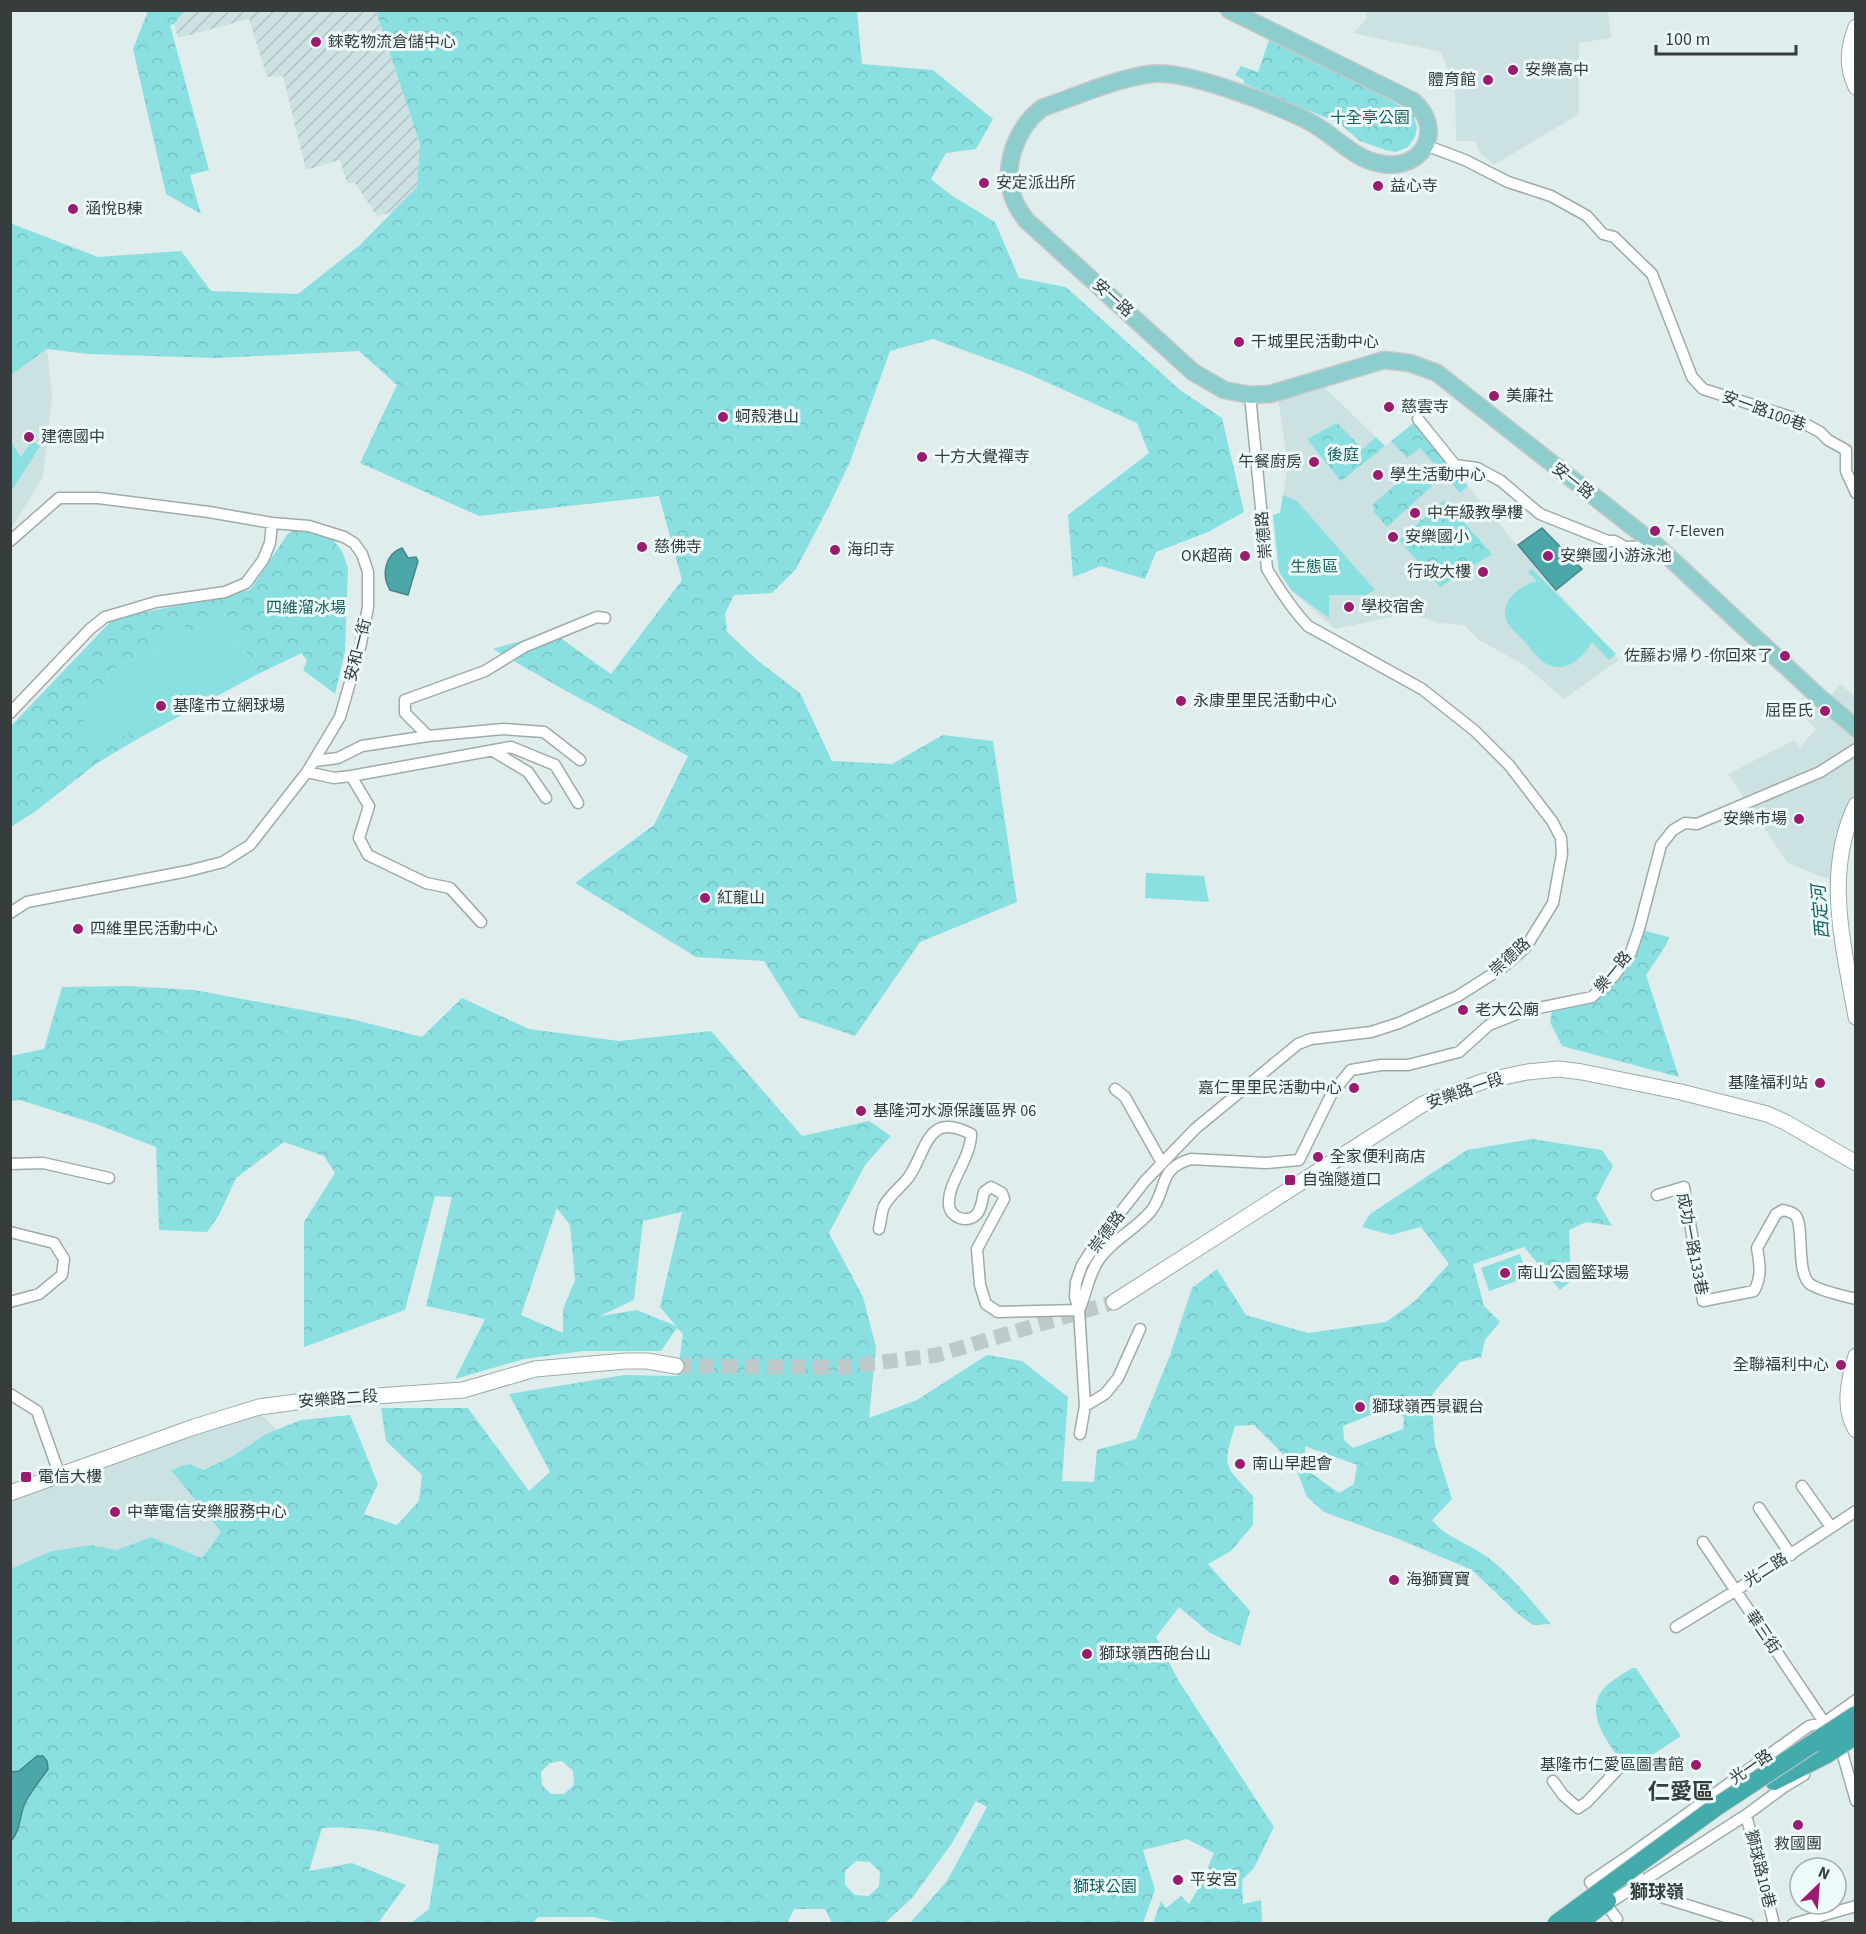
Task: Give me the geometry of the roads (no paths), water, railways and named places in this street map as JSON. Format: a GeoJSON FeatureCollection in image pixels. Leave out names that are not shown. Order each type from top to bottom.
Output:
{"type":"FeatureCollection","features":[{"type":"Feature","properties":{"kind":"highway"},"geometry":{"type":"LineString","coordinates":[[1556,1923],[1856,1707]]}},
{"type":"Feature","properties":{"kind":"highway"},"geometry":{"type":"LineString","coordinates":[[1716,1807],[1856,1715]]}},
{"type":"Feature","properties":{"kind":"highway"},"geometry":{"type":"LineString","coordinates":[[1578,1923],[1672,1851],[1856,1726]]}},
{"type":"Feature","properties":{"kind":"highway"},"geometry":{"type":"LineString","coordinates":[[1774,1781],[1827,1754],[1856,1735]]}},
{"type":"Feature","properties":{"kind":"main road"},"geometry":{"type":"LineString","coordinates":[[1229,10],[1413,101],[1423,110],[1427,121],[1428,137],[1425,145]]}},
{"type":"Feature","properties":{"kind":"main road","name":"安一路"},"geometry":{"type":"LineString","coordinates":[[1425,145],[1416,158],[1395,165],[1382,165],[1366,160],[1319,127],[1294,114],[1244,95],[1181,76],[1154,74],[1125,80],[1042,108],[1026,124],[1012,154],[1010,177],[1014,200],[1026,220],[1193,372],[1224,390],[1250,395],[1270,394],[1377,361],[1391,360],[1418,364],[1444,378],[1657,546],[1819,697],[1856,728]]}},
{"type":"Feature","properties":{"kind":"street"},"geometry":{"type":"LineString","coordinates":[[1856,27],[1850,42],[1848,65],[1856,87]]}},
{"type":"Feature","properties":{"kind":"street","name":"安一路100巷"},"geometry":{"type":"LineString","coordinates":[[1425,145],[1465,160],[1508,182],[1551,196],[1587,216],[1603,234],[1614,237],[1652,274],[1692,377],[1703,389],[1794,418],[1820,432],[1828,440],[1846,450],[1846,471],[1856,493]]}},
{"type":"Feature","properties":{"kind":"street","name":"崇德路"},"geometry":{"type":"LineString","coordinates":[[1080,1434],[1085,1406],[1079,1310],[1075,1297],[1076,1282],[1082,1265],[1095,1245],[1162,1162],[1227,1101],[1298,1044],[1311,1040],[1371,1032],[1399,1023],[1458,996],[1502,968],[1526,947],[1553,903],[1562,854],[1561,838],[1552,821],[1509,765],[1475,731],[1422,689],[1308,626],[1272,578],[1267,569],[1250,395]]}},
{"type":"Feature","properties":{"kind":"street"},"geometry":{"type":"LineString","coordinates":[[1418,419],[1455,465],[1477,468],[1501,482],[1540,514],[1608,541],[1614,541],[1624,547],[1657,546]]}},
{"type":"Feature","properties":{"kind":"street","name":"安和一街"},"geometry":{"type":"LineString","coordinates":[[10,541],[59,498],[98,498],[272,523],[309,526],[344,537],[354,543],[368,572],[368,608],[360,648],[340,717],[315,761],[250,845],[223,862],[188,871],[27,902],[10,913]]}},
{"type":"Feature","properties":{"kind":"street"},"geometry":{"type":"LineString","coordinates":[[10,713],[90,629],[105,617],[156,602],[225,592],[246,583],[263,560],[270,543],[272,523]]}},
{"type":"Feature","properties":{"kind":"street"},"geometry":{"type":"LineString","coordinates":[[428,736],[405,713],[405,700],[484,672],[524,647],[597,617],[605,618]]}},
{"type":"Feature","properties":{"kind":"street"},"geometry":{"type":"LineString","coordinates":[[315,761],[338,758],[362,746],[428,736],[503,729],[544,732],[580,760]]}},
{"type":"Feature","properties":{"kind":"street"},"geometry":{"type":"LineString","coordinates":[[307,772],[334,778],[351,776],[511,747],[555,765],[578,803]]}},
{"type":"Feature","properties":{"kind":"street","name":"樂一路"},"geometry":{"type":"LineString","coordinates":[[1299,1160],[1332,1093],[1351,1070],[1381,1065],[1408,1065],[1459,1052],[1489,1025],[1524,1011],[1592,997],[1614,976],[1631,952],[1640,929],[1662,845],[1673,830],[1685,823],[1697,824],[1820,772],[1856,749]]}},
{"type":"Feature","properties":{"kind":"street"},"geometry":{"type":"LineString","coordinates":[[493,751],[528,772],[546,798]]}},
{"type":"Feature","properties":{"kind":"street"},"geometry":{"type":"LineString","coordinates":[[351,776],[369,806],[358,838],[368,855],[426,883],[450,888],[481,922]]}},
{"type":"Feature","properties":{"kind":"street"},"geometry":{"type":"LineString","coordinates":[[1856,805],[1841,848],[1837,878],[1839,916],[1856,1017]]}},
{"type":"Feature","properties":{"kind":"street","name":"安樂路一段"},"geometry":{"type":"LineString","coordinates":[[1114,1302],[1423,1104],[1484,1081],[1527,1072],[1559,1069],[1595,1073],[1767,1114],[1856,1163]]}},
{"type":"Feature","properties":{"kind":"street"},"geometry":{"type":"LineString","coordinates":[[1115,1089],[1125,1098],[1162,1162]]}},
{"type":"Feature","properties":{"kind":"street"},"geometry":{"type":"LineString","coordinates":[[879,1229],[884,1206],[909,1176],[928,1137],[939,1130],[953,1126],[963,1130],[971,1134],[971,1147],[951,1192],[948,1204],[951,1211],[957,1218],[968,1219],[976,1215],[981,1207],[984,1192],[991,1187],[1002,1193],[1004,1199],[977,1249],[980,1284],[986,1304],[998,1312],[1079,1310],[1099,1259],[1115,1242],[1136,1227],[1151,1210],[1158,1200],[1161,1186],[1168,1173],[1180,1162],[1191,1159],[1266,1163],[1299,1160],[1311,1175]]}},
{"type":"Feature","properties":{"kind":"street"},"geometry":{"type":"LineString","coordinates":[[10,1164],[43,1163],[109,1178]]}},
{"type":"Feature","properties":{"kind":"street","name":"成功一路133巷"},"geometry":{"type":"LineString","coordinates":[[1658,1194],[1684,1187],[1703,1301],[1754,1291],[1759,1282],[1761,1270],[1757,1248],[1776,1214],[1783,1210],[1791,1212],[1797,1218],[1806,1280],[1812,1286],[1856,1299]]}},
{"type":"Feature","properties":{"kind":"street"},"geometry":{"type":"LineString","coordinates":[[10,1232],[54,1243],[64,1259],[62,1275],[39,1294],[10,1302]]}},
{"type":"Feature","properties":{"kind":"street"},"geometry":{"type":"LineString","coordinates":[[1085,1406],[1105,1394],[1118,1378],[1140,1329]]}},
{"type":"Feature","properties":{"kind":"street"},"geometry":{"type":"LineString","coordinates":[[1856,1356],[1848,1391],[1848,1406],[1856,1430]]}},
{"type":"Feature","properties":{"kind":"street","name":"安樂路二段"},"geometry":{"type":"LineString","coordinates":[[10,1493],[203,1424],[259,1407],[304,1401],[463,1390],[535,1369],[626,1361],[676,1366]]}},
{"type":"Feature","properties":{"kind":"street"},"geometry":{"type":"LineString","coordinates":[[10,1394],[37,1411],[60,1476]]}},
{"type":"Feature","properties":{"kind":"street"},"geometry":{"type":"LineString","coordinates":[[1802,1486],[1831,1527]]}},
{"type":"Feature","properties":{"kind":"street"},"geometry":{"type":"LineString","coordinates":[[1759,1508],[1791,1555]]}},
{"type":"Feature","properties":{"kind":"street","name":"光二路"},"geometry":{"type":"LineString","coordinates":[[1676,1627],[1856,1511]]}},
{"type":"Feature","properties":{"kind":"street","name":"華三街"},"geometry":{"type":"LineString","coordinates":[[1702,1542],[1825,1722],[1842,1752],[1856,1802]]}},
{"type":"Feature","properties":{"kind":"street","name":"光一路"},"geometry":{"type":"LineString","coordinates":[[1606,1905],[1590,1882],[1809,1726],[1825,1722],[1856,1700]]}},
{"type":"Feature","properties":{"kind":"street"},"geometry":{"type":"LineString","coordinates":[[1617,1918],[1606,1905],[1746,1815],[1784,1787],[1856,1743]]}},
{"type":"Feature","properties":{"kind":"street"},"geometry":{"type":"LineString","coordinates":[[1553,1781],[1563,1795],[1578,1808],[1587,1802],[1620,1767]]}},
{"type":"Feature","properties":{"kind":"street","name":"獅球路10巷"},"geometry":{"type":"LineString","coordinates":[[1746,1815],[1774,1923]]}},
{"type":"Feature","properties":{"kind":"street"},"geometry":{"type":"LineString","coordinates":[[1627,1857],[1642,1883],[1658,1896],[1749,1923]]}},
{"type":"Feature","properties":{"kind":"street"},"geometry":{"type":"LineString","coordinates":[[1793,1923],[1856,1906]]}},
{"type":"Feature","properties":{"kind":"tunnel"},"geometry":{"type":"LineString","coordinates":[[676,1366],[845,1367],[937,1355],[1114,1302]]}},
{"type":"Feature","properties":{"kind":"place","name":"錸乾物流倉儲中心"},"geometry":{"type":"Point","coordinates":[316,42]}},
{"type":"Feature","properties":{"kind":"place","name":"安樂高中"},"geometry":{"type":"Point","coordinates":[1513,70]}},
{"type":"Feature","properties":{"kind":"place","name":"體育館"},"geometry":{"type":"Point","coordinates":[1488,80]}},
{"type":"Feature","properties":{"kind":"place","name":"安定派出所"},"geometry":{"type":"Point","coordinates":[984,183]}},
{"type":"Feature","properties":{"kind":"place","name":"益心寺"},"geometry":{"type":"Point","coordinates":[1378,186]}},
{"type":"Feature","properties":{"kind":"place","name":"涵悅B棟"},"geometry":{"type":"Point","coordinates":[73,209]}},
{"type":"Feature","properties":{"kind":"place","name":"干城里民活動中心"},"geometry":{"type":"Point","coordinates":[1239,342]}},
{"type":"Feature","properties":{"kind":"place","name":"美廉社"},"geometry":{"type":"Point","coordinates":[1494,396]}},
{"type":"Feature","properties":{"kind":"place","name":"慈雲寺"},"geometry":{"type":"Point","coordinates":[1389,407]}},
{"type":"Feature","properties":{"kind":"place","name":"蚵殼港山"},"geometry":{"type":"Point","coordinates":[723,417]}},
{"type":"Feature","properties":{"kind":"place","name":"建德國中"},"geometry":{"type":"Point","coordinates":[29,437]}},
{"type":"Feature","properties":{"kind":"place","name":"十方大覺禪寺"},"geometry":{"type":"Point","coordinates":[922,457]}},
{"type":"Feature","properties":{"kind":"place","name":"午餐廚房"},"geometry":{"type":"Point","coordinates":[1314,462]}},
{"type":"Feature","properties":{"kind":"place","name":"學生活動中心"},"geometry":{"type":"Point","coordinates":[1378,475]}},
{"type":"Feature","properties":{"kind":"place","name":"中年級教學樓"},"geometry":{"type":"Point","coordinates":[1415,513]}},
{"type":"Feature","properties":{"kind":"place","name":"7-Eleven"},"geometry":{"type":"Point","coordinates":[1655,531]}},
{"type":"Feature","properties":{"kind":"place","name":"安樂國小"},"geometry":{"type":"Point","coordinates":[1393,537]}},
{"type":"Feature","properties":{"kind":"place","name":"慈佛寺"},"geometry":{"type":"Point","coordinates":[642,547]}},
{"type":"Feature","properties":{"kind":"place","name":"海印寺"},"geometry":{"type":"Point","coordinates":[835,550]}},
{"type":"Feature","properties":{"kind":"place","name":"OK超商"},"geometry":{"type":"Point","coordinates":[1245,556]}},
{"type":"Feature","properties":{"kind":"place","name":"安樂國小游泳池"},"geometry":{"type":"Point","coordinates":[1548,556]}},
{"type":"Feature","properties":{"kind":"place","name":"行政大樓"},"geometry":{"type":"Point","coordinates":[1483,572]}},
{"type":"Feature","properties":{"kind":"place","name":"學校宿舍"},"geometry":{"type":"Point","coordinates":[1349,607]}},
{"type":"Feature","properties":{"kind":"place","name":"佐藤お帰り-你回來了"},"geometry":{"type":"Point","coordinates":[1785,656]}},
{"type":"Feature","properties":{"kind":"place","name":"永康里里民活動中心"},"geometry":{"type":"Point","coordinates":[1181,701]}},
{"type":"Feature","properties":{"kind":"place","name":"基隆市立網球場"},"geometry":{"type":"Point","coordinates":[161,706]}},
{"type":"Feature","properties":{"kind":"place","name":"屈臣氏"},"geometry":{"type":"Point","coordinates":[1825,711]}},
{"type":"Feature","properties":{"kind":"place","name":"安樂市場"},"geometry":{"type":"Point","coordinates":[1799,819]}},
{"type":"Feature","properties":{"kind":"place","name":"紅龍山"},"geometry":{"type":"Point","coordinates":[705,898]}},
{"type":"Feature","properties":{"kind":"place","name":"四維里民活動中心"},"geometry":{"type":"Point","coordinates":[78,929]}},
{"type":"Feature","properties":{"kind":"place","name":"老大公廟"},"geometry":{"type":"Point","coordinates":[1463,1010]}},
{"type":"Feature","properties":{"kind":"place","name":"基隆福利站"},"geometry":{"type":"Point","coordinates":[1820,1083]}},
{"type":"Feature","properties":{"kind":"place","name":"嘉仁里里民活動中心"},"geometry":{"type":"Point","coordinates":[1354,1088]}},
{"type":"Feature","properties":{"kind":"place","name":"基隆河水源保護區界 06"},"geometry":{"type":"Point","coordinates":[861,1111]}},
{"type":"Feature","properties":{"kind":"place","name":"全家便利商店"},"geometry":{"type":"Point","coordinates":[1318,1157]}},
{"type":"Feature","properties":{"kind":"place","name":"自強隧道口"},"geometry":{"type":"Point","coordinates":[1290,1180]}},
{"type":"Feature","properties":{"kind":"place","name":"南山公園籃球場"},"geometry":{"type":"Point","coordinates":[1505,1273]}},
{"type":"Feature","properties":{"kind":"place","name":"全聯福利中心"},"geometry":{"type":"Point","coordinates":[1841,1365]}},
{"type":"Feature","properties":{"kind":"place","name":"獅球嶺西景觀台"},"geometry":{"type":"Point","coordinates":[1360,1407]}},
{"type":"Feature","properties":{"kind":"place","name":"南山早起會"},"geometry":{"type":"Point","coordinates":[1240,1464]}},
{"type":"Feature","properties":{"kind":"place","name":"電信大樓"},"geometry":{"type":"Point","coordinates":[26,1477]}},
{"type":"Feature","properties":{"kind":"place","name":"中華電信安樂服務中心"},"geometry":{"type":"Point","coordinates":[115,1512]}},
{"type":"Feature","properties":{"kind":"place","name":"海獅寶寶"},"geometry":{"type":"Point","coordinates":[1394,1580]}},
{"type":"Feature","properties":{"kind":"place","name":"獅球嶺西砲台山"},"geometry":{"type":"Point","coordinates":[1087,1654]}},
{"type":"Feature","properties":{"kind":"place","name":"基隆市仁愛區圖書館"},"geometry":{"type":"Point","coordinates":[1696,1765]}},
{"type":"Feature","properties":{"kind":"place","name":"救國團"},"geometry":{"type":"Point","coordinates":[1798,1825]}},
{"type":"Feature","properties":{"kind":"place","name":"平安宮"},"geometry":{"type":"Point","coordinates":[1178,1880]}},
{"type":"Feature","properties":{"kind":"district","name":"仁愛區"},"geometry":{"type":"Point","coordinates":[1681,1792]}},
{"type":"Feature","properties":{"kind":"district","name":"獅球嶺"},"geometry":{"type":"Point","coordinates":[1657,1892]}},
{"type":"Feature","properties":{"kind":"park label","name":"十全亭公園"},"geometry":{"type":"Point","coordinates":[1370,118]}},
{"type":"Feature","properties":{"kind":"park label","name":"後庭"},"geometry":{"type":"Point","coordinates":[1343,455]}},
{"type":"Feature","properties":{"kind":"park label","name":"生態區"},"geometry":{"type":"Point","coordinates":[1314,567]}},
{"type":"Feature","properties":{"kind":"park label","name":"四維溜冰場"},"geometry":{"type":"Point","coordinates":[306,608]}},
{"type":"Feature","properties":{"kind":"park label","name":"獅球公園"},"geometry":{"type":"Point","coordinates":[1105,1887]}},
{"type":"Feature","properties":{"kind":"water label","name":"西定河"},"geometry":{"type":"Point","coordinates":[1821,912]}}]}
